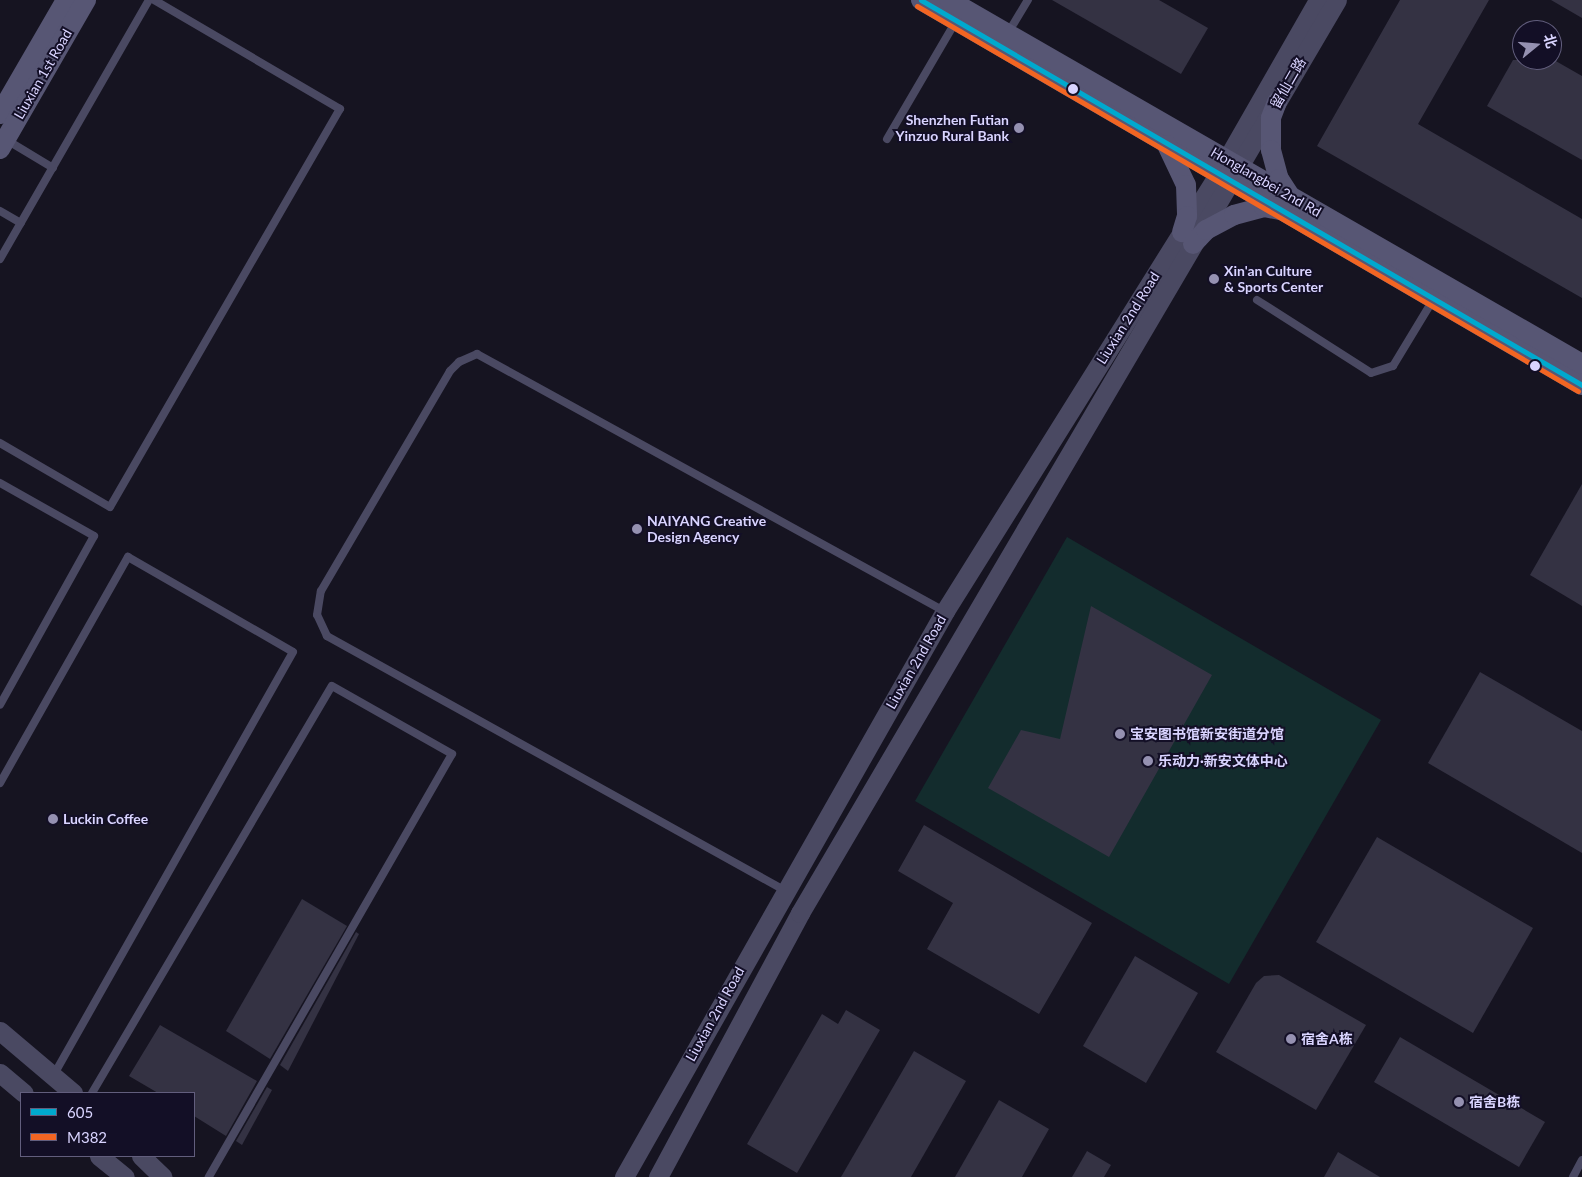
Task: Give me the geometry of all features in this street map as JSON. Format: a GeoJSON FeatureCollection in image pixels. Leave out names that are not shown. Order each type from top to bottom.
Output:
{"type":"FeatureCollection","features":[{"type":"Feature","properties":{"kind":"main road","name":"Liuxian 1st Road"},"geometry":{"type":"LineString","coordinates":[[0,114],[66,0]]}},
{"type":"Feature","properties":{"kind":"main road","name":"Liuxian 1st Road"},"geometry":{"type":"LineString","coordinates":[[2,141],[86,0]]}},
{"type":"Feature","properties":{"kind":"main road","name":"Honglangbei 2nd Rd"},"geometry":{"type":"LineString","coordinates":[[920,0],[1164,142],[1229,170]]}},
{"type":"Feature","properties":{"kind":"main road","name":"Honglangbei 2nd Rd"},"geometry":{"type":"LineString","coordinates":[[949,0],[1285,203],[1582,364]]}},
{"type":"Feature","properties":{"kind":"main road"},"geometry":{"type":"LineString","coordinates":[[1164,142],[1175,155],[1186,185],[1188,238],[1234,215],[1285,203],[1271,150],[1271,118],[1277,102]]}},
{"type":"Feature","properties":{"kind":"main road","name":"Honglangbei 2nd Rd"},"geometry":{"type":"LineString","coordinates":[[1285,203],[1434,299],[1582,384]]}},
{"type":"Feature","properties":{"kind":"street","name":"留仙二路"},"geometry":{"type":"LineString","coordinates":[[1229,170],[1318,0]]}},
{"type":"Feature","properties":{"kind":"street","name":"留仙二路"},"geometry":{"type":"LineString","coordinates":[[1229,170],[1277,102],[1337,0]]}},
{"type":"Feature","properties":{"kind":"street","name":"Liuxian 2nd Road"},"geometry":{"type":"LineString","coordinates":[[658,1177],[810,896],[1188,238],[1229,170]]}},
{"type":"Feature","properties":{"kind":"street","name":"Liuxian 2nd Road"},"geometry":{"type":"LineString","coordinates":[[624,1177],[784,890],[945,611],[1188,238]]}},
{"type":"Feature","properties":{"kind":"street"},"geometry":{"type":"LineString","coordinates":[[0,1031],[72,1092]]}},
{"type":"Feature","properties":{"kind":"street"},"geometry":{"type":"LineString","coordinates":[[0,1073],[23,1092]]}},
{"type":"Feature","properties":{"kind":"street"},"geometry":{"type":"LineString","coordinates":[[100,1157],[125,1177]]}},
{"type":"Feature","properties":{"kind":"street"},"geometry":{"type":"LineString","coordinates":[[141,1157],[163,1177]]}},
{"type":"Feature","properties":{"kind":"lane"},"geometry":{"type":"LineString","coordinates":[[0,259],[149,0]]}},
{"type":"Feature","properties":{"kind":"lane"},"geometry":{"type":"LineString","coordinates":[[0,443],[110,507],[340,108],[154,0]]}},
{"type":"Feature","properties":{"kind":"lane"},"geometry":{"type":"LineString","coordinates":[[1008,34],[1028,0]]}},
{"type":"Feature","properties":{"kind":"lane"},"geometry":{"type":"LineString","coordinates":[[887,139],[956,21]]}},
{"type":"Feature","properties":{"kind":"lane"},"geometry":{"type":"LineString","coordinates":[[2,141],[53,168]]}},
{"type":"Feature","properties":{"kind":"lane"},"geometry":{"type":"LineString","coordinates":[[0,211],[21,223]]}},
{"type":"Feature","properties":{"kind":"lane"},"geometry":{"type":"LineString","coordinates":[[1257,300],[1371,373],[1393,366],[1434,299]]}},
{"type":"Feature","properties":{"kind":"lane"},"geometry":{"type":"LineString","coordinates":[[784,890],[327,636],[316,615],[321,590],[450,371],[459,362],[477,354],[945,611]]}},
{"type":"Feature","properties":{"kind":"lane"},"geometry":{"type":"LineString","coordinates":[[0,483],[94,536],[0,705]]}},
{"type":"Feature","properties":{"kind":"lane"},"geometry":{"type":"LineString","coordinates":[[0,783],[128,557],[293,652],[53,1076]]}},
{"type":"Feature","properties":{"kind":"lane"},"geometry":{"type":"LineString","coordinates":[[93,1092],[332,686],[452,754],[209,1177]]}},
{"type":"Feature","properties":{"kind":"lane"},"geometry":{"type":"LineString","coordinates":[[1572,1177],[1582,1160]]}},
{"type":"Feature","properties":{"kind":"green space","name":"乐动力·新安文体中心"},"geometry":{"type":"Polygon","coordinates":[[[1067,537],[1381,720],[1229,984],[915,801],[1067,537]]]}},
{"type":"Feature","properties":{"kind":"building"},"geometry":{"type":"Polygon","coordinates":[[[1052,0],[1159,0],[1208,28],[1181,74],[1052,0]]]}},
{"type":"Feature","properties":{"kind":"building"},"geometry":{"type":"Polygon","coordinates":[[[1400,0],[1489,0],[1418,124],[1582,219],[1582,298],[1317,146],[1400,0]]]}},
{"type":"Feature","properties":{"kind":"building"},"geometry":{"type":"Polygon","coordinates":[[[1551,0],[1582,0],[1582,18],[1551,0]]]}},
{"type":"Feature","properties":{"kind":"building"},"geometry":{"type":"Polygon","coordinates":[[[1512,62],[1512,70],[1562,70],[1562,65],[1582,76],[1582,160],[1487,106],[1512,62]]]}},
{"type":"Feature","properties":{"kind":"building"},"geometry":{"type":"Polygon","coordinates":[[[1582,484],[1582,606],[1530,575],[1582,484]]]}},
{"type":"Feature","properties":{"kind":"building","name":"宝安图书馆新安街道分馆"},"geometry":{"type":"Polygon","coordinates":[[[1091,606],[1212,675],[1109,857],[988,788],[1021,730],[1060,739],[1091,606]]]}},
{"type":"Feature","properties":{"kind":"building"},"geometry":{"type":"Polygon","coordinates":[[[1480,672],[1582,731],[1582,853],[1428,763],[1480,672]]]}},
{"type":"Feature","properties":{"kind":"building"},"geometry":{"type":"Polygon","coordinates":[[[924,825],[1092,923],[1039,1014],[927,949],[953,903],[898,871],[924,825]]]}},
{"type":"Feature","properties":{"kind":"building"},"geometry":{"type":"Polygon","coordinates":[[[1377,837],[1533,928],[1473,1033],[1316,942],[1377,837]]]}},
{"type":"Feature","properties":{"kind":"building"},"geometry":{"type":"Polygon","coordinates":[[[302,899],[347,926],[270,1059],[226,1031],[302,899]]]}},
{"type":"Feature","properties":{"kind":"building"},"geometry":{"type":"Polygon","coordinates":[[[356,932],[359,934],[288,1071],[280,1065],[356,932]]]}},
{"type":"Feature","properties":{"kind":"building"},"geometry":{"type":"Polygon","coordinates":[[[1135,956],[1198,993],[1146,1083],[1083,1046],[1135,956]]]}},
{"type":"Feature","properties":{"kind":"building","name":"宿舍A栋"},"geometry":{"type":"Polygon","coordinates":[[[1279,975],[1366,1025],[1316,1110],[1216,1052],[1256,983],[1264,976],[1279,975]]]}},
{"type":"Feature","properties":{"kind":"building"},"geometry":{"type":"Polygon","coordinates":[[[846,1010],[880,1030],[797,1173],[747,1144],[822,1014],[838,1024],[846,1010]]]}},
{"type":"Feature","properties":{"kind":"building"},"geometry":{"type":"Polygon","coordinates":[[[160,1025],[257,1081],[226,1136],[195,1117],[195,1092],[156,1092],[129,1076],[160,1025]]]}},
{"type":"Feature","properties":{"kind":"building","name":"宿舍B栋"},"geometry":{"type":"Polygon","coordinates":[[[1400,1037],[1545,1122],[1519,1167],[1374,1082],[1400,1037]]]}},
{"type":"Feature","properties":{"kind":"building"},"geometry":{"type":"Polygon","coordinates":[[[914,1051],[966,1081],[911,1177],[841,1177],[914,1051]]]}},
{"type":"Feature","properties":{"kind":"building"},"geometry":{"type":"Polygon","coordinates":[[[267,1087],[272,1090],[242,1145],[236,1141],[267,1087]]]}},
{"type":"Feature","properties":{"kind":"building"},"geometry":{"type":"Polygon","coordinates":[[[999,1100],[1049,1129],[1022,1177],[955,1177],[999,1100]]]}},
{"type":"Feature","properties":{"kind":"building"},"geometry":{"type":"Polygon","coordinates":[[[1087,1151],[1111,1165],[1104,1177],[1072,1177],[1087,1151]]]}},
{"type":"Feature","properties":{"kind":"building"},"geometry":{"type":"Polygon","coordinates":[[[1338,1152],[1380,1177],[1324,1177],[1338,1152]]]}},
{"type":"Feature","properties":{"kind":"transit line","name":"605"},"geometry":{"type":"LineString","coordinates":[[921,0],[1582,385]]}},
{"type":"Feature","properties":{"kind":"transit line","name":"M382"},"geometry":{"type":"LineString","coordinates":[[917,6],[1578,391]]}},
{"type":"Feature","properties":{"kind":"place","name":"Shenzhen Futian Yinzuo Rural Bank"},"geometry":{"type":"Point","coordinates":[1019,128]}},
{"type":"Feature","properties":{"kind":"place","name":"Xin'an Culture & Sports Center"},"geometry":{"type":"Point","coordinates":[1214,279]}},
{"type":"Feature","properties":{"kind":"place","name":"NAIYANG Creative Design Agency"},"geometry":{"type":"Point","coordinates":[637,529]}},
{"type":"Feature","properties":{"kind":"place","name":"宝安图书馆新安街道分馆"},"geometry":{"type":"Point","coordinates":[1120,734]}},
{"type":"Feature","properties":{"kind":"place","name":"乐动力·新安文体中心"},"geometry":{"type":"Point","coordinates":[1148,761]}},
{"type":"Feature","properties":{"kind":"place","name":"Luckin Coffee"},"geometry":{"type":"Point","coordinates":[53,819]}},
{"type":"Feature","properties":{"kind":"place","name":"宿舍A栋"},"geometry":{"type":"Point","coordinates":[1291,1039]}},
{"type":"Feature","properties":{"kind":"place","name":"宿舍B栋"},"geometry":{"type":"Point","coordinates":[1459,1102]}}]}
